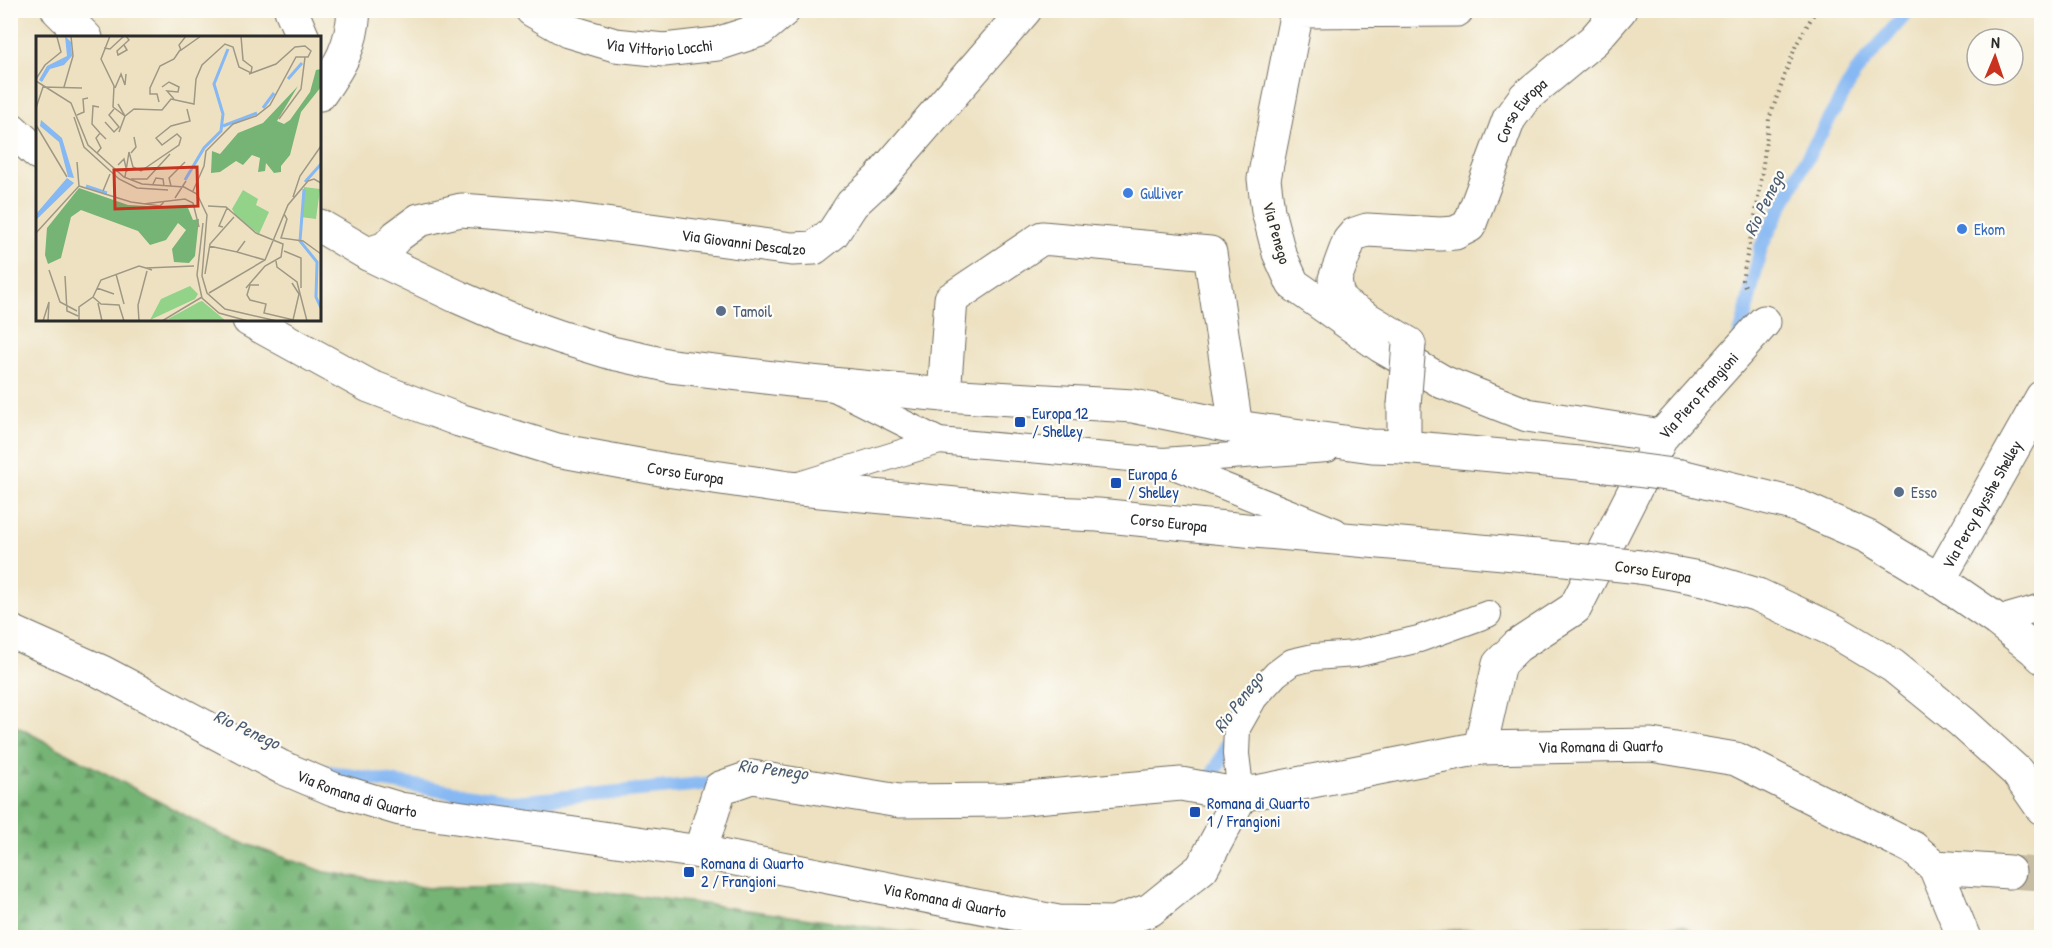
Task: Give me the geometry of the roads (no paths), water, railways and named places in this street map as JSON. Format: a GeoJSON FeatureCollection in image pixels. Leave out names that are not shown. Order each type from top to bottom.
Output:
{"type":"FeatureCollection","features":[{"type":"Feature","properties":{"kind":"street"},"geometry":{"type":"LineString","coordinates":[[58,10],[84,36]]}},
{"type":"Feature","properties":{"kind":"street"},"geometry":{"type":"LineString","coordinates":[[291,10],[302,36]]}},
{"type":"Feature","properties":{"kind":"street"},"geometry":{"type":"LineString","coordinates":[[321,90],[329,60],[353,33],[354,10]]}},
{"type":"Feature","properties":{"kind":"street","name":"Via Vittorio Locchi"},"geometry":{"type":"LineString","coordinates":[[531,10],[568,31],[596,40],[615,45],[664,50],[717,44],[760,30],[784,10]]}},
{"type":"Feature","properties":{"kind":"street","name":"Via Giovanni Descalzo"},"geometry":{"type":"LineString","coordinates":[[368,254],[386,248],[397,236],[419,220],[461,210],[553,216],[792,249],[814,248],[833,233],[852,204],[879,179],[1025,10]]}},
{"type":"Feature","properties":{"kind":"street","name":"Via Penego"},"geometry":{"type":"LineString","coordinates":[[1457,10],[1297,10],[1264,179],[1268,211],[1279,253],[1293,284],[1381,346],[1443,382],[1527,415],[1662,436]]}},
{"type":"Feature","properties":{"kind":"street","name":"Corso Europa"},"geometry":{"type":"LineString","coordinates":[[1404,447],[1404,405],[1409,344],[1344,305],[1337,293],[1335,279],[1349,241],[1355,234],[1367,230],[1440,234],[1455,233],[1469,226],[1509,119],[1525,97],[1594,40],[1620,10]]}},
{"type":"Feature","properties":{"kind":"street"},"geometry":{"type":"LineString","coordinates":[[10,128],[36,151]]}},
{"type":"Feature","properties":{"kind":"street"},"geometry":{"type":"LineString","coordinates":[[321,227],[368,254],[506,318],[560,338],[672,366],[944,395],[1133,406],[1236,427],[1372,446],[1590,464],[1681,476],[1792,504],[1868,537],[1939,580],[1997,620],[2042,657]]}},
{"type":"Feature","properties":{"kind":"street"},"geometry":{"type":"LineString","coordinates":[[944,395],[951,299],[1042,237],[1210,253],[1236,427]]}},
{"type":"Feature","properties":{"kind":"street","name":"Corso Europa"},"geometry":{"type":"LineString","coordinates":[[251,321],[369,386],[459,420],[557,450],[666,470],[789,488],[1051,513],[1098,514],[1537,556],[1640,567],[1704,579],[1758,595],[1833,630],[1893,666],[1962,722],[2018,772],[2042,808]]}},
{"type":"Feature","properties":{"kind":"street","name":"Via Piero Frangioni"},"geometry":{"type":"LineString","coordinates":[[1480,748],[1499,664],[1517,646],[1575,608],[1662,436],[1764,321]]}},
{"type":"Feature","properties":{"kind":"street","name":"Via Percy Bysshe Shelley"},"geometry":{"type":"LineString","coordinates":[[1939,580],[2042,397]]}},
{"type":"Feature","properties":{"kind":"street","name":"Via Romana di Quarto"},"geometry":{"type":"LineString","coordinates":[[10,631],[102,672],[281,767],[333,789],[400,809],[700,852],[1058,922],[1113,923],[1150,910],[1202,868],[1241,795]]}},
{"type":"Feature","properties":{"kind":"street","name":"Via Romana di Quarto"},"geometry":{"type":"LineString","coordinates":[[700,852],[720,788],[752,777],[899,801],[1004,800],[1181,784],[1241,795],[1480,748],[1651,745],[1736,759],[1913,848],[1935,867]]}},
{"type":"Feature","properties":{"kind":"street"},"geometry":{"type":"LineString","coordinates":[[1964,938],[1935,867],[2010,872]]}},
{"type":"Feature","properties":{"kind":"lane"},"geometry":{"type":"LineString","coordinates":[[825,384],[939,441],[1163,461],[1372,446]]}},
{"type":"Feature","properties":{"kind":"lane"},"geometry":{"type":"LineString","coordinates":[[789,488],[939,441]]}},
{"type":"Feature","properties":{"kind":"lane"},"geometry":{"type":"LineString","coordinates":[[1163,461],[1356,540]]}},
{"type":"Feature","properties":{"kind":"lane"},"geometry":{"type":"LineString","coordinates":[[1997,620],[2042,607]]}},
{"type":"Feature","properties":{"kind":"lane"},"geometry":{"type":"LineString","coordinates":[[1241,795],[1236,754],[1237,728],[1254,698],[1276,674],[1292,662],[1314,657],[1355,654],[1419,639],[1488,614]]}},
{"type":"Feature","properties":{"kind":"waterway","name":"Rio Penego"},"geometry":{"type":"LineString","coordinates":[[1740,334],[1761,247],[1803,165],[1856,72],[1909,10]]}},
{"type":"Feature","properties":{"kind":"waterway","name":"Rio Penego"},"geometry":{"type":"LineString","coordinates":[[1201,783],[1209,782],[1231,739]]}},
{"type":"Feature","properties":{"kind":"waterway","name":"Rio Penego"},"geometry":{"type":"LineString","coordinates":[[322,771],[515,802],[722,782]]}},
{"type":"Feature","properties":{"kind":"tunnel"},"geometry":{"type":"LineString","coordinates":[[2009,872],[2042,874]]}},
{"type":"Feature","properties":{"kind":"place","name":"Gulliver"},"geometry":{"type":"Point","coordinates":[1128,193]}},
{"type":"Feature","properties":{"kind":"place","name":"Ekom"},"geometry":{"type":"Point","coordinates":[1962,229]}},
{"type":"Feature","properties":{"kind":"place","name":"Tamoil"},"geometry":{"type":"Point","coordinates":[721,311]}},
{"type":"Feature","properties":{"kind":"place","name":"Europa 12 / Shelley"},"geometry":{"type":"Point","coordinates":[1020,422]}},
{"type":"Feature","properties":{"kind":"place","name":"Europa 6 / Shelley"},"geometry":{"type":"Point","coordinates":[1116,483]}},
{"type":"Feature","properties":{"kind":"place","name":"Esso"},"geometry":{"type":"Point","coordinates":[1899,492]}},
{"type":"Feature","properties":{"kind":"place","name":"Romana di Quarto 1 / Frangioni"},"geometry":{"type":"Point","coordinates":[1195,812]}},
{"type":"Feature","properties":{"kind":"place","name":"Romana di Quarto 2 / Frangioni"},"geometry":{"type":"Point","coordinates":[689,872]}}]}
